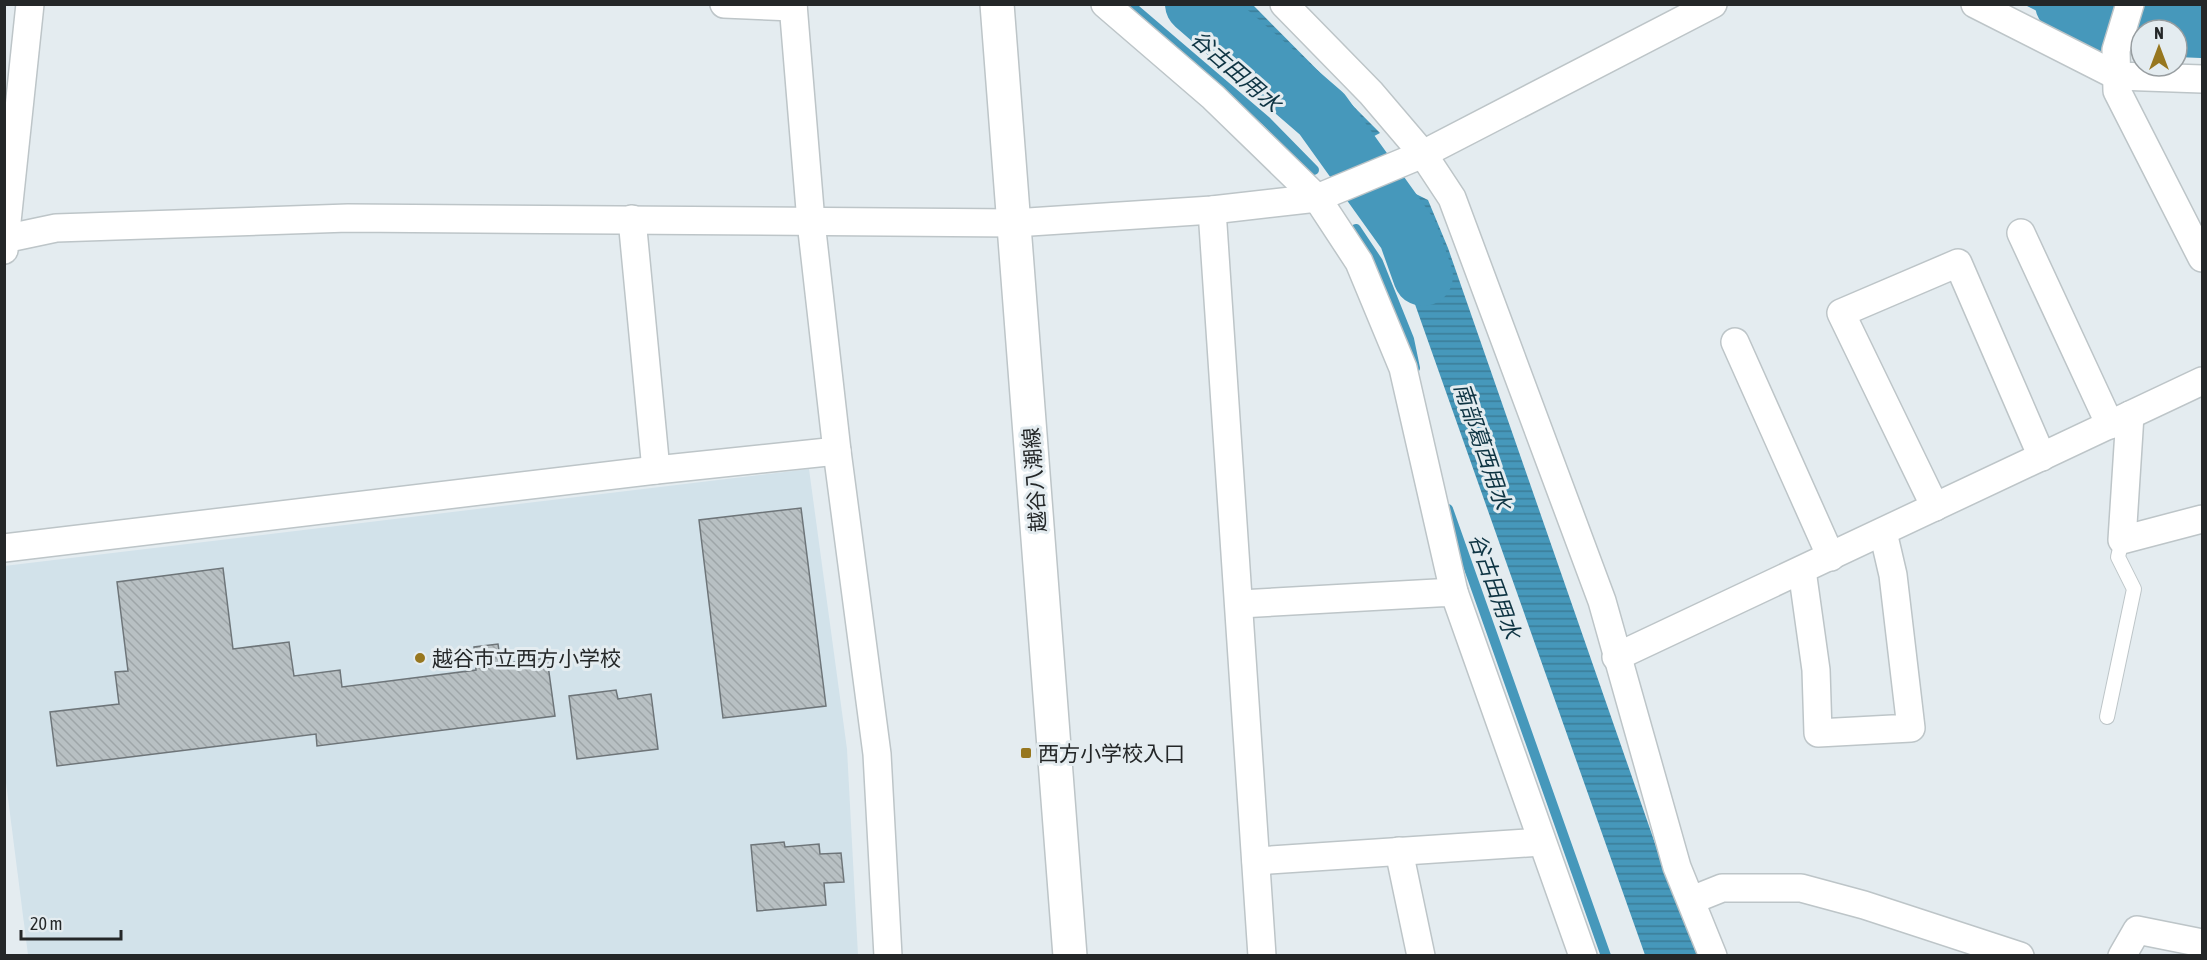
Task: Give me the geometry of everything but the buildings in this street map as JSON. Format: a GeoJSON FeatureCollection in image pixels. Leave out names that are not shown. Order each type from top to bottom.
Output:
{"type":"FeatureCollection","features":[{"type":"Feature","properties":{"kind":"main road","name":"越谷八潮線"},"geometry":{"type":"LineString","coordinates":[[998,4],[1070,956]]}},
{"type":"Feature","properties":{"kind":"street"},"geometry":{"type":"LineString","coordinates":[[30,4],[5,242],[56,228],[336,219],[1014,223],[1212,210],[1317,198],[1423,154],[1713,4]]}},
{"type":"Feature","properties":{"kind":"street"},"geometry":{"type":"LineString","coordinates":[[724,4],[793,6],[811,222],[837,451],[877,754],[888,956]]}},
{"type":"Feature","properties":{"kind":"street"},"geometry":{"type":"LineString","coordinates":[[1105,4],[1213,97],[1317,198],[1359,262],[1403,369],[1454,592],[1583,956]]}},
{"type":"Feature","properties":{"kind":"street"},"geometry":{"type":"LineString","coordinates":[[1284,4],[1371,93],[1423,154],[1452,198],[1602,601],[1677,867],[1713,956]]}},
{"type":"Feature","properties":{"kind":"street"},"geometry":{"type":"LineString","coordinates":[[1975,4],[2116,63],[2202,79]]}},
{"type":"Feature","properties":{"kind":"street"},"geometry":{"type":"LineString","coordinates":[[2130,4],[2116,63],[2117,91],[2202,258]]}},
{"type":"Feature","properties":{"kind":"street"},"geometry":{"type":"LineString","coordinates":[[1212,210],[1262,956]]}},
{"type":"Feature","properties":{"kind":"street"},"geometry":{"type":"LineString","coordinates":[[632,219],[656,470]]}},
{"type":"Feature","properties":{"kind":"street"},"geometry":{"type":"LineString","coordinates":[[2020,233],[2120,420],[2122,540],[2202,519]]}},
{"type":"Feature","properties":{"kind":"street"},"geometry":{"type":"LineString","coordinates":[[1935,507],[1841,313],[1958,263],[2042,457]]}},
{"type":"Feature","properties":{"kind":"street"},"geometry":{"type":"LineString","coordinates":[[1735,342],[1831,557]]}},
{"type":"Feature","properties":{"kind":"street"},"geometry":{"type":"LineString","coordinates":[[1617,657],[2202,381]]}},
{"type":"Feature","properties":{"kind":"street"},"geometry":{"type":"LineString","coordinates":[[4,548],[656,470],[837,451]]}},
{"type":"Feature","properties":{"kind":"street"},"geometry":{"type":"LineString","coordinates":[[1802,570],[1816,670],[1818,732],[1911,728],[1893,575],[1883,532]]}},
{"type":"Feature","properties":{"kind":"street"},"geometry":{"type":"LineString","coordinates":[[1240,604],[1454,592]]}},
{"type":"Feature","properties":{"kind":"street"},"geometry":{"type":"LineString","coordinates":[[1256,861],[1541,842]]}},
{"type":"Feature","properties":{"kind":"street"},"geometry":{"type":"LineString","coordinates":[[1399,851],[1421,956]]}},
{"type":"Feature","properties":{"kind":"street"},"geometry":{"type":"LineString","coordinates":[[1692,900],[1722,888],[1801,888],[1864,905],[2020,956]]}},
{"type":"Feature","properties":{"kind":"street"},"geometry":{"type":"LineString","coordinates":[[2122,956],[2137,930],[2202,942]]}},
{"type":"Feature","properties":{"kind":"lane"},"geometry":{"type":"LineString","coordinates":[[2107,717],[2134,589],[2118,557],[2122,540]]}},
{"type":"Feature","properties":{"kind":"shaded area","name":"越谷市立西方小学校"},"geometry":{"type":"Polygon","coordinates":[[[809,469],[847,749],[858,955],[28,955],[4,767],[4,566],[809,469]]]}},
{"type":"Feature","properties":{"kind":"water"},"geometry":{"type":"Polygon","coordinates":[[[1177,5],[1253,5],[1380,133],[1334,157],[1316,134],[1201,23],[1177,5]]]}},
{"type":"Feature","properties":{"kind":"water"},"geometry":{"type":"Polygon","coordinates":[[[2025,5],[2097,5],[2097,10],[2085,28],[2025,5]]]}},
{"type":"Feature","properties":{"kind":"water"},"geometry":{"type":"Polygon","coordinates":[[[2146,12],[2202,14],[2202,47],[2189,46],[2189,18],[2145,18],[2146,12]]]}},
{"type":"Feature","properties":{"kind":"water"},"geometry":{"type":"Polygon","coordinates":[[[1414,193],[1428,200],[1448,248],[1665,872],[1697,955],[1645,955],[1399,259],[1366,212],[1414,193]]]}},
{"type":"Feature","properties":{"kind":"waterway","name":"谷古田用水"},"geometry":{"type":"LineString","coordinates":[[1129,4],[1266,121],[1314,170]]}},
{"type":"Feature","properties":{"kind":"waterway","name":"南部葛西用水"},"geometry":{"type":"LineString","coordinates":[[1195,4],[1322,114],[1408,234],[1423,276]]}},
{"type":"Feature","properties":{"kind":"waterway"},"geometry":{"type":"LineString","coordinates":[[2065,4],[2107,24],[2202,28]]}},
{"type":"Feature","properties":{"kind":"waterway","name":"谷古田用水"},"geometry":{"type":"LineString","coordinates":[[1356,229],[1378,262],[1409,339],[1415,368]]}},
{"type":"Feature","properties":{"kind":"waterway","name":"谷古田用水"},"geometry":{"type":"LineString","coordinates":[[1448,509],[1606,956]]}},
{"type":"Feature","properties":{"kind":"place","name":"越谷市立西方小学校"},"geometry":{"type":"Point","coordinates":[420,658]}},
{"type":"Feature","properties":{"kind":"place","name":"西方小学校入口"},"geometry":{"type":"Point","coordinates":[1026,753]}}]}
